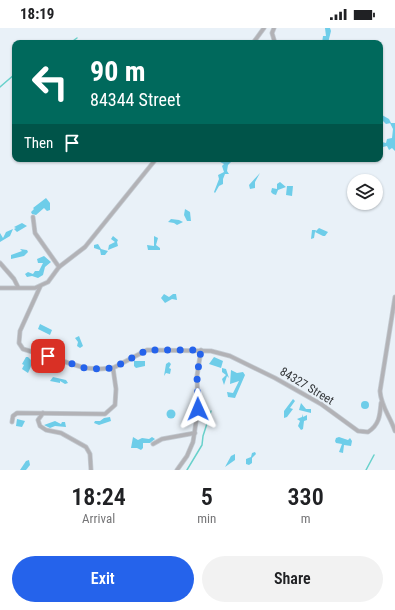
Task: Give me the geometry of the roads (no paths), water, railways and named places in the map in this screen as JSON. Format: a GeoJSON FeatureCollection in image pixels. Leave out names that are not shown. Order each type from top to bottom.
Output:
{"type":"FeatureCollection","features":[{"type":"Feature","properties":{"kind":"street"},"geometry":{"type":"LineString","coordinates":[[255,40],[264,28]]}},
{"type":"Feature","properties":{"kind":"street"},"geometry":{"type":"LineString","coordinates":[[274,28],[272,33],[274,40]]}},
{"type":"Feature","properties":{"kind":"street"},"geometry":{"type":"LineString","coordinates":[[0,288],[40,287],[48,282],[59,267],[85,247],[154,162]]}},
{"type":"Feature","properties":{"kind":"street"},"geometry":{"type":"LineString","coordinates":[[33,217],[34,233],[59,267]]}},
{"type":"Feature","properties":{"kind":"street"},"geometry":{"type":"LineString","coordinates":[[0,263],[14,279],[18,287]]}},
{"type":"Feature","properties":{"kind":"street"},"geometry":{"type":"LineString","coordinates":[[40,287],[20,331],[18,344],[20,346],[85,368],[113,368],[147,350],[201,350],[197,376],[198,409],[195,433],[187,456],[177,470]]}},
{"type":"Feature","properties":{"kind":"street"},"geometry":{"type":"LineString","coordinates":[[395,297],[380,391],[381,403],[390,416],[395,431]]}},
{"type":"Feature","properties":{"kind":"street","name":"84327 Street"},"geometry":{"type":"LineString","coordinates":[[201,350],[230,356],[275,378],[321,404],[358,431],[368,432],[375,428],[380,417],[381,403]]}},
{"type":"Feature","properties":{"kind":"street"},"geometry":{"type":"LineString","coordinates":[[12,422],[13,416],[17,413],[95,415],[109,412],[115,405],[116,400],[113,368]]}},
{"type":"Feature","properties":{"kind":"street"},"geometry":{"type":"LineString","coordinates":[[43,413],[38,420],[40,426],[46,430],[61,433],[86,447],[90,454],[91,470]]}},
{"type":"Feature","properties":{"kind":"street"},"geometry":{"type":"LineString","coordinates":[[153,444],[162,439],[195,433]]}},
{"type":"Feature","properties":{"kind":"waterway"},"geometry":{"type":"LineString","coordinates":[[0,87],[12,77]]}},
{"type":"Feature","properties":{"kind":"waterway"},"geometry":{"type":"LineString","coordinates":[[187,470],[202,445],[203,436],[211,411]]}},
{"type":"Feature","properties":{"kind":"waterway"},"geometry":{"type":"LineString","coordinates":[[366,470],[374,455]]}}]}
